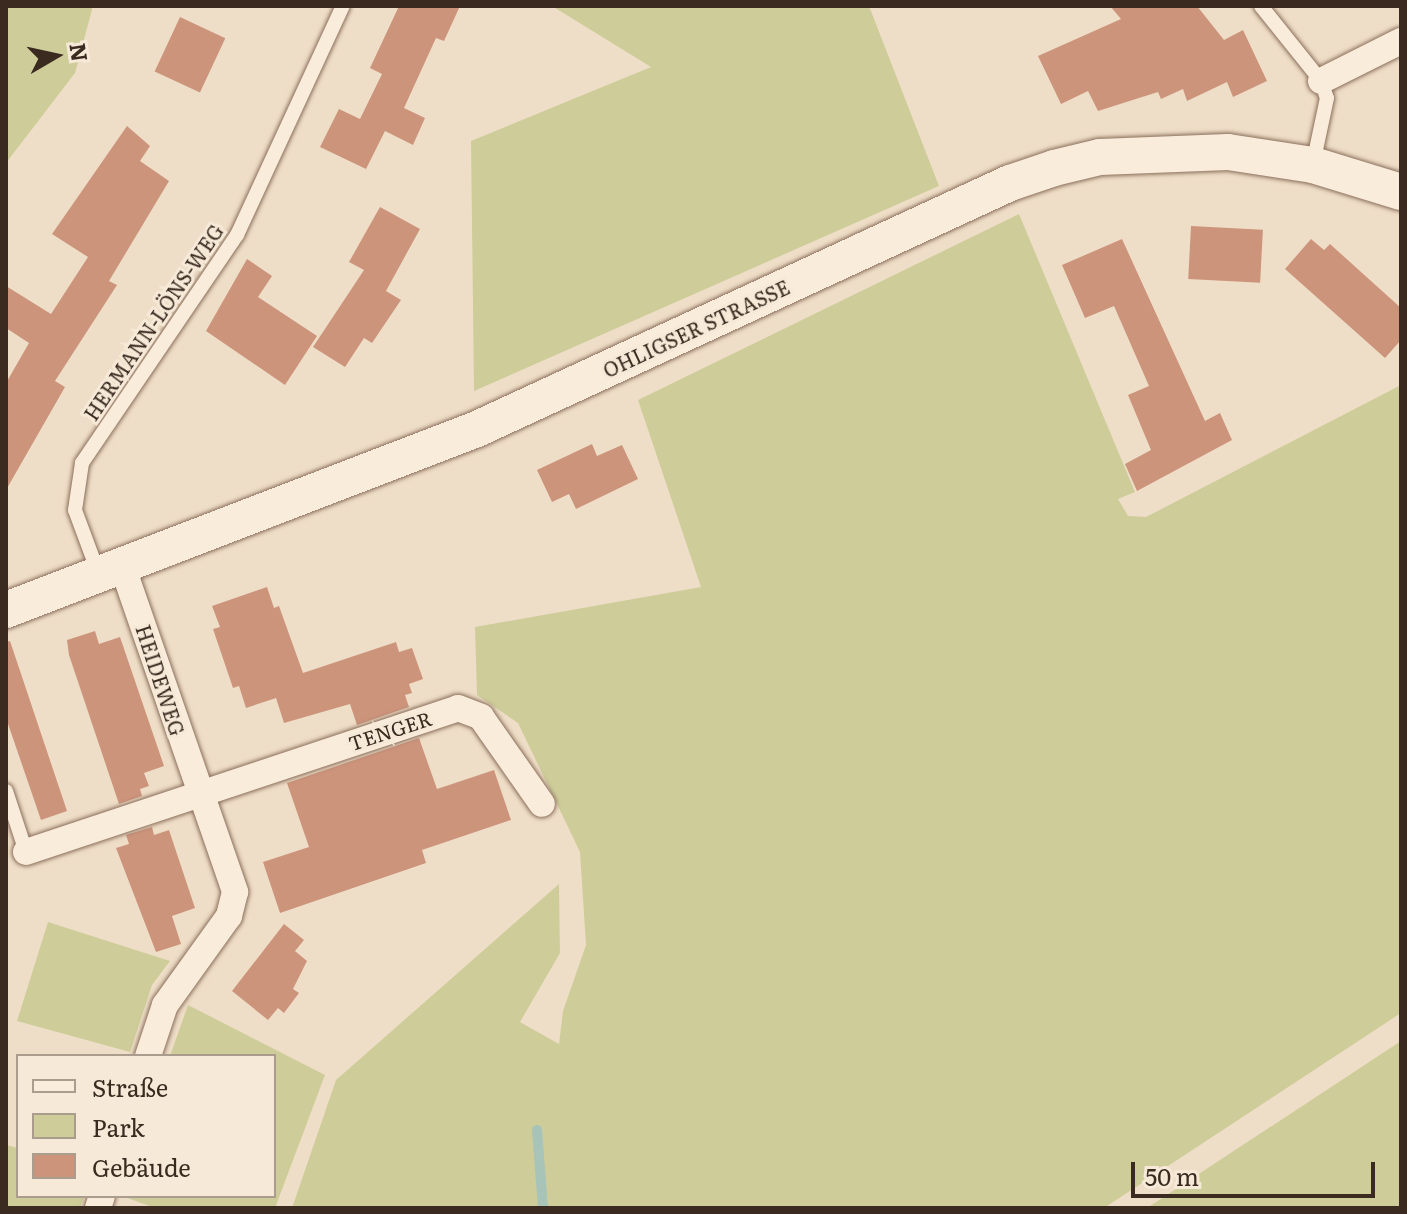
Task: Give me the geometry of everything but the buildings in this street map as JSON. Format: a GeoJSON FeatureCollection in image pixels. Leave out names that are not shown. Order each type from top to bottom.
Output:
{"type":"FeatureCollection","features":[{"type":"Feature","properties":{"kind":"main road","name":"OHLIGSER STRASSE"},"geometry":{"type":"LineString","coordinates":[[6,610],[112,572],[477,429],[1040,173],[1100,157],[1168,151],[1228,152],[1313,165],[1401,192]]}},
{"type":"Feature","properties":{"kind":"street"},"geometry":{"type":"LineString","coordinates":[[1321,81],[1401,41]]}},
{"type":"Feature","properties":{"kind":"street","name":"HEIDEWEG"},"geometry":{"type":"LineString","coordinates":[[112,572],[235,892],[229,916],[165,1005],[149,1054]]}},
{"type":"Feature","properties":{"kind":"street","name":"TENGER"},"geometry":{"type":"LineString","coordinates":[[198,792],[458,708],[481,717],[542,804]]}},
{"type":"Feature","properties":{"kind":"street"},"geometry":{"type":"LineString","coordinates":[[26,852],[198,792]]}},
{"type":"Feature","properties":{"kind":"lane","name":"HERMANN-LÖNS-WEG"},"geometry":{"type":"LineString","coordinates":[[112,572],[75,510],[82,463],[237,235],[343,6]]}},
{"type":"Feature","properties":{"kind":"lane"},"geometry":{"type":"LineString","coordinates":[[1261,6],[1321,81],[1327,98],[1313,165]]}},
{"type":"Feature","properties":{"kind":"lane"},"geometry":{"type":"LineString","coordinates":[[6,791],[26,852]]}},
{"type":"Feature","properties":{"kind":"green space"},"geometry":{"type":"Polygon","coordinates":[[[6,6],[93,6],[75,73],[6,163],[6,6]]]}},
{"type":"Feature","properties":{"kind":"green space"},"geometry":{"type":"Polygon","coordinates":[[[552,6],[869,6],[939,186],[474,391],[471,141],[651,67],[552,6]]]}},
{"type":"Feature","properties":{"kind":"green space"},"geometry":{"type":"Polygon","coordinates":[[[1019,214],[1135,492],[1118,499],[1128,516],[1146,517],[1401,385],[1401,1013],[1104,1208],[292,1208],[336,1080],[559,884],[560,953],[520,1022],[559,1044],[563,1011],[586,945],[580,852],[518,723],[477,695],[475,627],[701,587],[638,400],[1019,214]]]}},
{"type":"Feature","properties":{"kind":"green space"},"geometry":{"type":"Polygon","coordinates":[[[48,922],[170,961],[152,985],[130,1052],[17,1021],[48,922]]]}},
{"type":"Feature","properties":{"kind":"green space"},"geometry":{"type":"Polygon","coordinates":[[[188,1005],[325,1075],[275,1208],[155,1208],[128,1198],[276,1198],[276,1054],[171,1054],[188,1005]]]}},
{"type":"Feature","properties":{"kind":"green space"},"geometry":{"type":"Polygon","coordinates":[[[1401,1041],[1401,1208],[1147,1208],[1401,1041]]]}},
{"type":"Feature","properties":{"kind":"green space"},"geometry":{"type":"Polygon","coordinates":[[[6,1145],[16,1148],[16,1198],[83,1198],[80,1208],[6,1208],[6,1145]]]}},
{"type":"Feature","properties":{"kind":"waterway"},"geometry":{"type":"LineString","coordinates":[[537,1130],[543,1208]]}}]}
